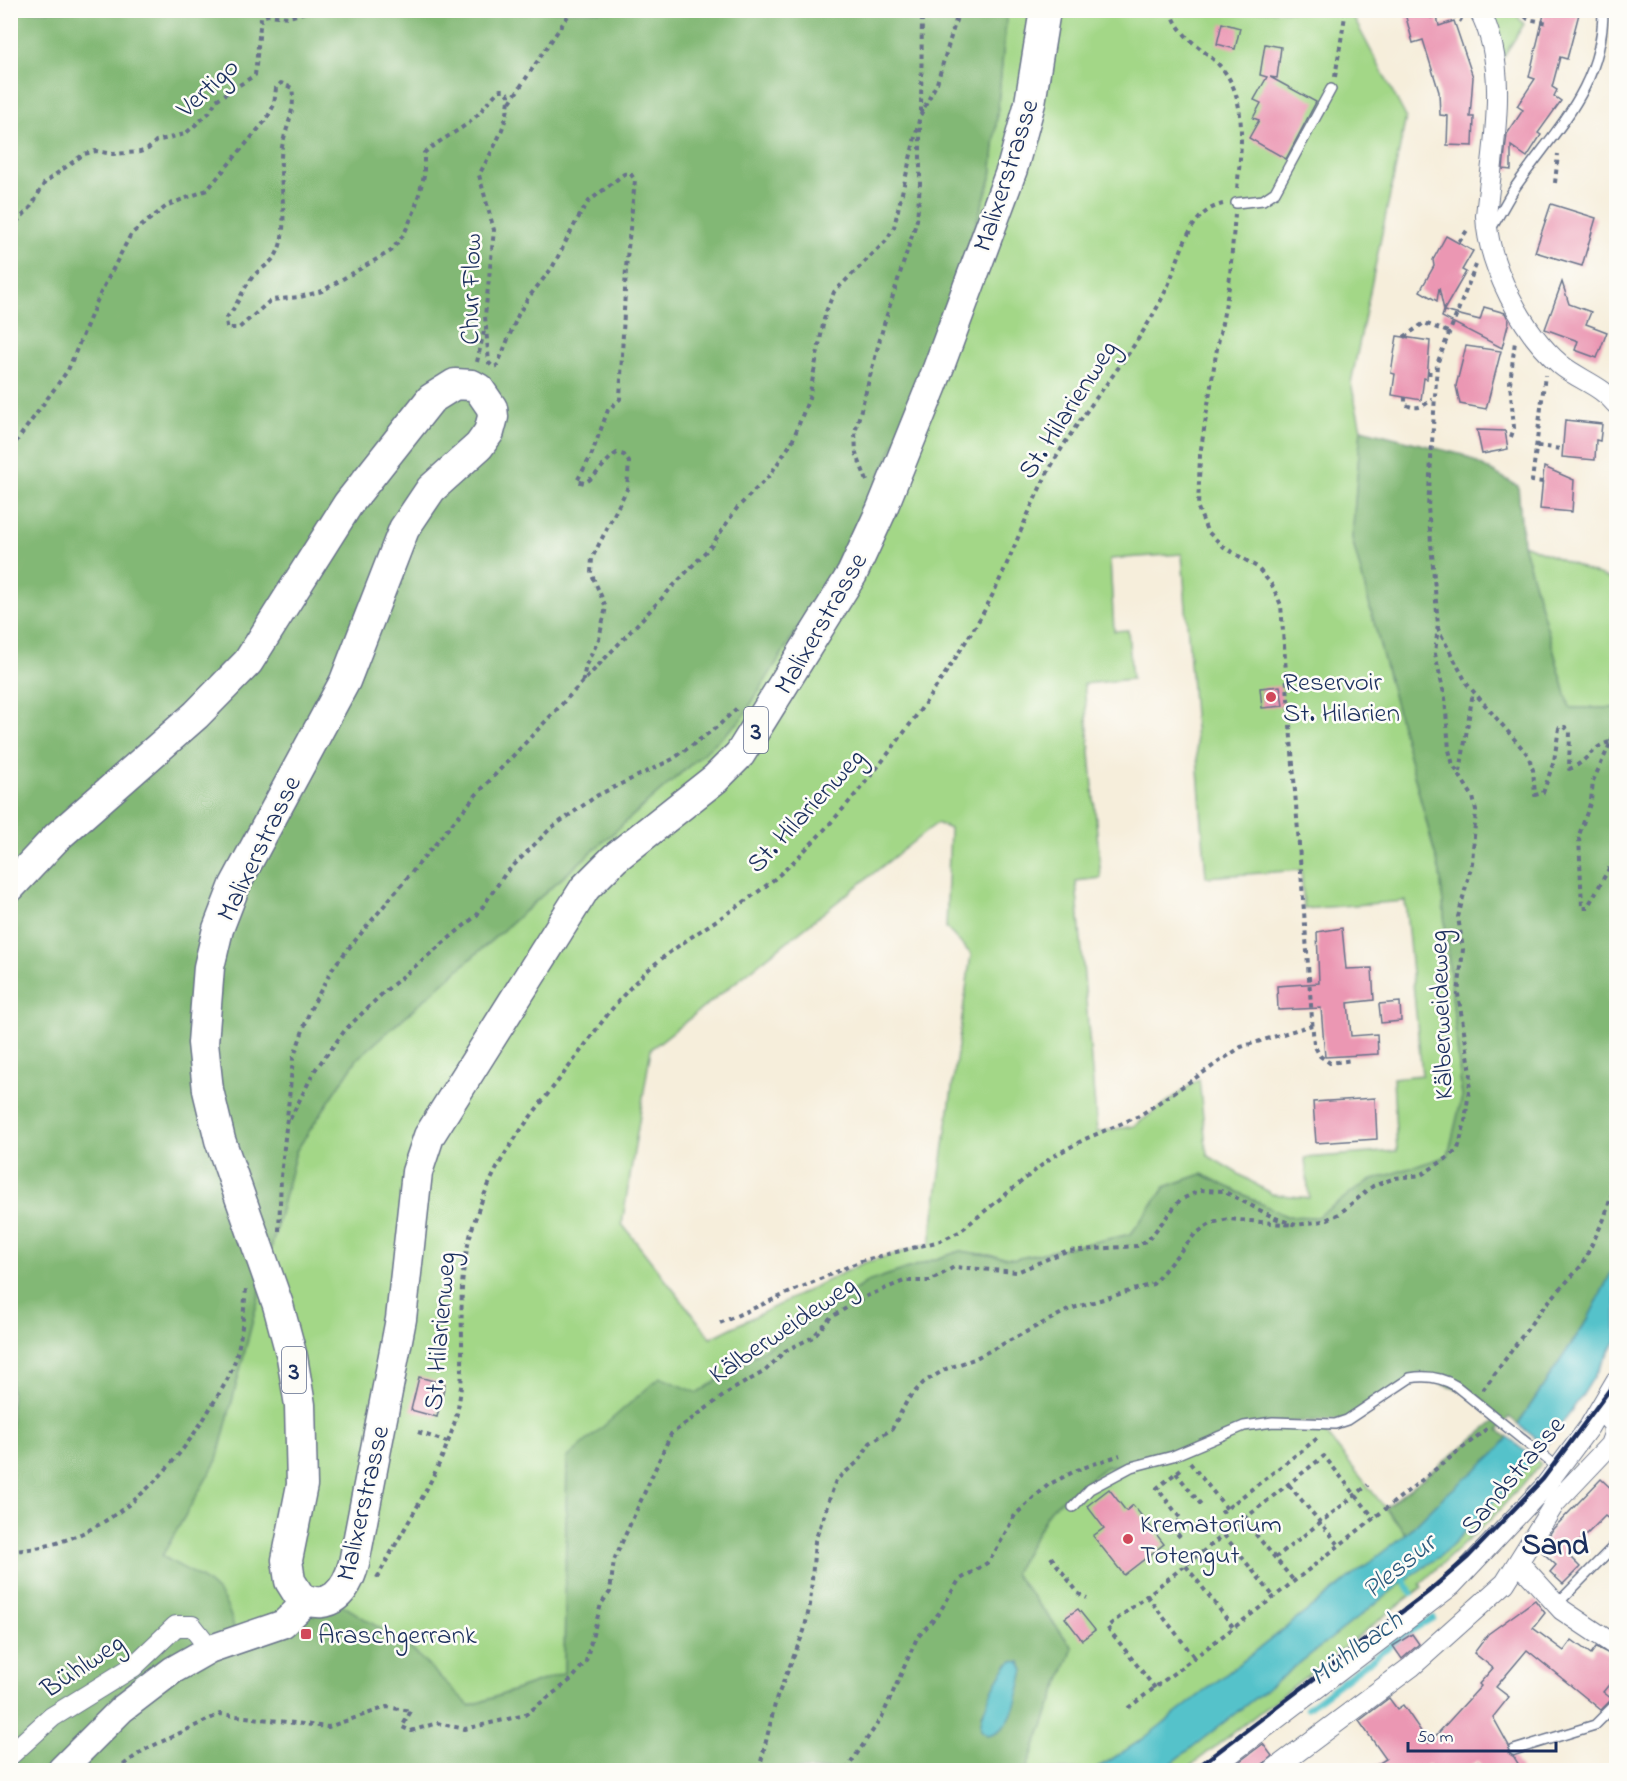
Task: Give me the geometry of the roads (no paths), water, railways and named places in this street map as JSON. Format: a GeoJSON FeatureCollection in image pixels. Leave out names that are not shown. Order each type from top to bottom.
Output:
{"type":"FeatureCollection","features":[{"type":"Feature","properties":{"kind":"main road","name":"Malixerstrasse"},"geometry":{"type":"LineString","coordinates":[[10,886],[57,837],[196,715],[233,679],[260,645],[343,511],[424,406],[447,387],[455,384],[472,385],[486,395],[493,417],[489,432],[478,446],[431,489],[404,529],[345,681],[250,853],[226,904],[213,948],[203,1020],[207,1081],[220,1140],[270,1248],[300,1405],[302,1485],[288,1550],[287,1572],[294,1589],[307,1601],[325,1602],[333,1599],[346,1587],[351,1576],[401,1319],[417,1172],[429,1136],[585,888],[615,858],[715,779],[740,754],[843,590],[881,511],[1012,169],[1030,103],[1046,10]]}},
{"type":"Feature","properties":{"kind":"street"},"geometry":{"type":"LineString","coordinates":[[1479,10],[1491,37],[1497,64],[1488,240],[1506,287],[1521,314],[1549,354],[1571,372],[1608,395],[1617,404]]}},
{"type":"Feature","properties":{"kind":"street","name":"Sandstrasse"},"geometry":{"type":"LineString","coordinates":[[1209,1770],[1444,1592],[1524,1508],[1552,1463],[1600,1410],[1617,1381]]}},
{"type":"Feature","properties":{"kind":"street"},"geometry":{"type":"LineString","coordinates":[[1285,1767],[1428,1653],[1496,1592],[1520,1563],[1555,1503],[1612,1442],[1613,1424],[1600,1410]]}},
{"type":"Feature","properties":{"kind":"street"},"geometry":{"type":"LineString","coordinates":[[1520,1563],[1556,1605],[1617,1646]]}},
{"type":"Feature","properties":{"kind":"street"},"geometry":{"type":"LineString","coordinates":[[62,1770],[122,1709],[173,1670],[210,1649],[283,1624],[307,1601]]}},
{"type":"Feature","properties":{"kind":"street","name":"Bühlweg"},"geometry":{"type":"LineString","coordinates":[[10,1755],[52,1717],[133,1667],[176,1626],[192,1626],[210,1649]]}},
{"type":"Feature","properties":{"kind":"lane"},"geometry":{"type":"LineString","coordinates":[[1488,240],[1515,188],[1582,95],[1596,59],[1603,10]]}},
{"type":"Feature","properties":{"kind":"lane"},"geometry":{"type":"LineString","coordinates":[[1236,203],[1263,200],[1275,192],[1331,89]]}},
{"type":"Feature","properties":{"kind":"lane"},"geometry":{"type":"LineString","coordinates":[[1073,1507],[1097,1484],[1131,1467],[1173,1456],[1244,1426],[1274,1422],[1326,1425],[1347,1420],[1410,1378],[1418,1376],[1439,1377],[1449,1382],[1552,1463]]}},
{"type":"Feature","properties":{"kind":"lane"},"geometry":{"type":"LineString","coordinates":[[1556,1605],[1617,1544]]}},
{"type":"Feature","properties":{"kind":"lane"},"geometry":{"type":"LineString","coordinates":[[1514,1750],[1595,1725],[1617,1704]]}},
{"type":"Feature","properties":{"kind":"water"},"geometry":{"type":"Polygon","coordinates":[[[1616,1263],[1616,1341],[1582,1396],[1545,1446],[1518,1424],[1588,1319],[1616,1263]]]}},
{"type":"Feature","properties":{"kind":"water","name":"Plessur"},"geometry":{"type":"Polygon","coordinates":[[[1508,1438],[1535,1459],[1444,1553],[1403,1582],[1163,1770],[1095,1770],[1143,1739],[1406,1534],[1440,1500],[1492,1456],[1508,1438]]]}},
{"type":"Feature","properties":{"kind":"water"},"geometry":{"type":"Polygon","coordinates":[[[1013,1661],[1020,1662],[1024,1670],[1014,1709],[1004,1726],[987,1735],[981,1730],[983,1714],[997,1682],[1013,1661]]]}},
{"type":"Feature","properties":{"kind":"waterway","name":"Mühlbach"},"geometry":{"type":"LineString","coordinates":[[1402,1575],[1411,1593]]}},
{"type":"Feature","properties":{"kind":"waterway","name":"Mühlbach"},"geometry":{"type":"LineString","coordinates":[[1307,1708],[1403,1636],[1433,1618]]}},
{"type":"Feature","properties":{"kind":"railway"},"geometry":{"type":"LineString","coordinates":[[1194,1770],[1428,1592],[1468,1557],[1543,1479],[1616,1381]]}},
{"type":"Feature","properties":{"kind":"place","name":"Reservoir St. Hilarien"},"geometry":{"type":"Point","coordinates":[1271,697]}},
{"type":"Feature","properties":{"kind":"place","name":"Krematorium Totengut"},"geometry":{"type":"Point","coordinates":[1128,1539]}},
{"type":"Feature","properties":{"kind":"place","name":"Araschgerrank"},"geometry":{"type":"Point","coordinates":[306,1634]}},
{"type":"Feature","properties":{"kind":"district","name":"Sand"},"geometry":{"type":"Point","coordinates":[1555,1544]}}]}
